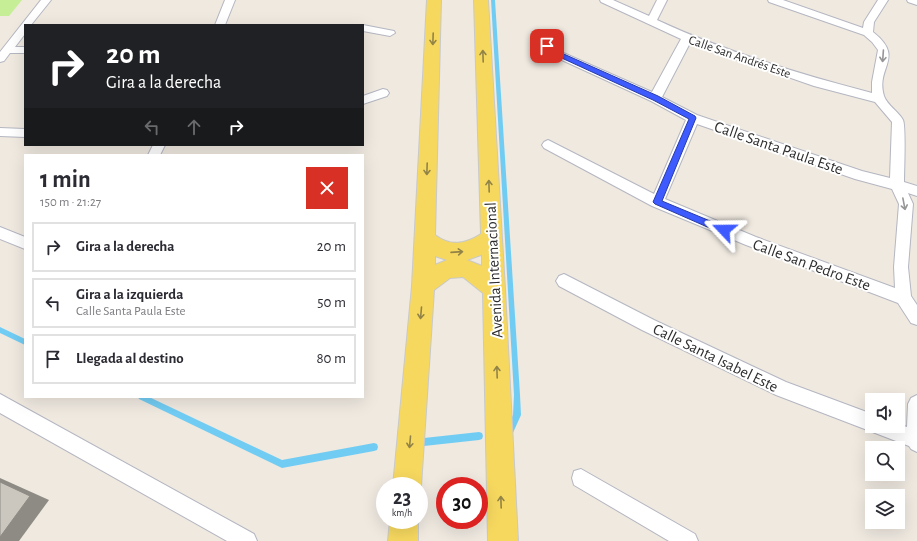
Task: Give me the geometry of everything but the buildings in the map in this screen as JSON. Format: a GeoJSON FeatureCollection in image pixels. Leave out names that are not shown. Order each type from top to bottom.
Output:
{"type":"FeatureCollection","features":[{"type":"Feature","properties":{"kind":"main road"},"geometry":{"type":"LineString","coordinates":[[408,477],[423,286],[434,0]]}},
{"type":"Feature","properties":{"kind":"main road","name":"Avenida Internacional"},"geometry":{"type":"LineString","coordinates":[[481,0],[494,289],[503,541]]}},
{"type":"Feature","properties":{"kind":"main road"},"geometry":{"type":"LineString","coordinates":[[424,238],[438,249],[456,253],[473,249],[491,239]]}},
{"type":"Feature","properties":{"kind":"main road"},"geometry":{"type":"LineString","coordinates":[[423,286],[440,272],[456,267],[475,271],[494,289]]}},
{"type":"Feature","properties":{"kind":"main road"},"geometry":{"type":"LineString","coordinates":[[402,541],[403,529]]}},
{"type":"Feature","properties":{"kind":"street"},"geometry":{"type":"LineString","coordinates":[[28,24],[46,0]]}},
{"type":"Feature","properties":{"kind":"street"},"geometry":{"type":"LineString","coordinates":[[220,24],[230,0]]}},
{"type":"Feature","properties":{"kind":"street","name":"Calle San Andrés Este"},"geometry":{"type":"LineString","coordinates":[[605,0],[687,38],[832,87],[879,99]]}},
{"type":"Feature","properties":{"kind":"street"},"geometry":{"type":"LineString","coordinates":[[651,22],[662,0]]}},
{"type":"Feature","properties":{"kind":"street"},"geometry":{"type":"LineString","coordinates":[[773,0],[868,33],[880,42],[885,52],[878,79],[879,99],[898,122],[897,186],[906,204],[901,267],[903,298],[917,318]]}},
{"type":"Feature","properties":{"kind":"street"},"geometry":{"type":"LineString","coordinates":[[868,33],[869,22],[883,0]]}},
{"type":"Feature","properties":{"kind":"street"},"geometry":{"type":"LineString","coordinates":[[912,0],[917,2]]}},
{"type":"Feature","properties":{"kind":"street"},"geometry":{"type":"LineString","coordinates":[[364,28],[390,33]]}},
{"type":"Feature","properties":{"kind":"street"},"geometry":{"type":"LineString","coordinates":[[0,59],[24,29]]}},
{"type":"Feature","properties":{"kind":"street"},"geometry":{"type":"LineString","coordinates":[[655,98],[687,38]]}},
{"type":"Feature","properties":{"kind":"street","name":"Calle Santa Paula Este"},"geometry":{"type":"LineString","coordinates":[[538,39],[555,53],[655,98],[693,118],[897,186],[917,191]]}},
{"type":"Feature","properties":{"kind":"street"},"geometry":{"type":"LineString","coordinates":[[7,50],[24,50]]}},
{"type":"Feature","properties":{"kind":"street"},"geometry":{"type":"LineString","coordinates":[[364,100],[383,93]]}},
{"type":"Feature","properties":{"kind":"street"},"geometry":{"type":"LineString","coordinates":[[658,202],[693,118]]}},
{"type":"Feature","properties":{"kind":"street"},"geometry":{"type":"LineString","coordinates":[[0,132],[24,133]]}},
{"type":"Feature","properties":{"kind":"street","name":"Calle San Pedro Este"},"geometry":{"type":"LineString","coordinates":[[548,146],[658,202],[751,241],[903,298]]}},
{"type":"Feature","properties":{"kind":"street"},"geometry":{"type":"LineString","coordinates":[[0,233],[24,243]]}},
{"type":"Feature","properties":{"kind":"street","name":"Calle Santa Isabel Este"},"geometry":{"type":"LineString","coordinates":[[564,281],[648,325],[782,389],[865,420]]}},
{"type":"Feature","properties":{"kind":"street"},"geometry":{"type":"LineString","coordinates":[[0,403],[247,541]]}},
{"type":"Feature","properties":{"kind":"street"},"geometry":{"type":"LineString","coordinates":[[896,433],[916,441],[917,404]]}},
{"type":"Feature","properties":{"kind":"street"},"geometry":{"type":"LineString","coordinates":[[582,478],[688,541]]}},
{"type":"Feature","properties":{"kind":"green space"},"geometry":{"type":"Polygon","coordinates":[[[0,0],[22,0],[9,16],[0,16],[0,0]]]}},
{"type":"Feature","properties":{"kind":"waterway"},"geometry":{"type":"LineString","coordinates":[[493,0],[517,395],[517,415],[509,432]]}},
{"type":"Feature","properties":{"kind":"waterway"},"geometry":{"type":"LineString","coordinates":[[0,330],[24,342]]}},
{"type":"Feature","properties":{"kind":"waterway"},"geometry":{"type":"LineString","coordinates":[[143,398],[282,464],[374,447]]}},
{"type":"Feature","properties":{"kind":"waterway"},"geometry":{"type":"LineString","coordinates":[[424,442],[479,436]]}},
{"type":"Feature","properties":{"kind":"route"},"geometry":{"type":"LineString","coordinates":[[547,46],[555,53],[655,98],[693,118],[658,202],[724,230]]}}]}
